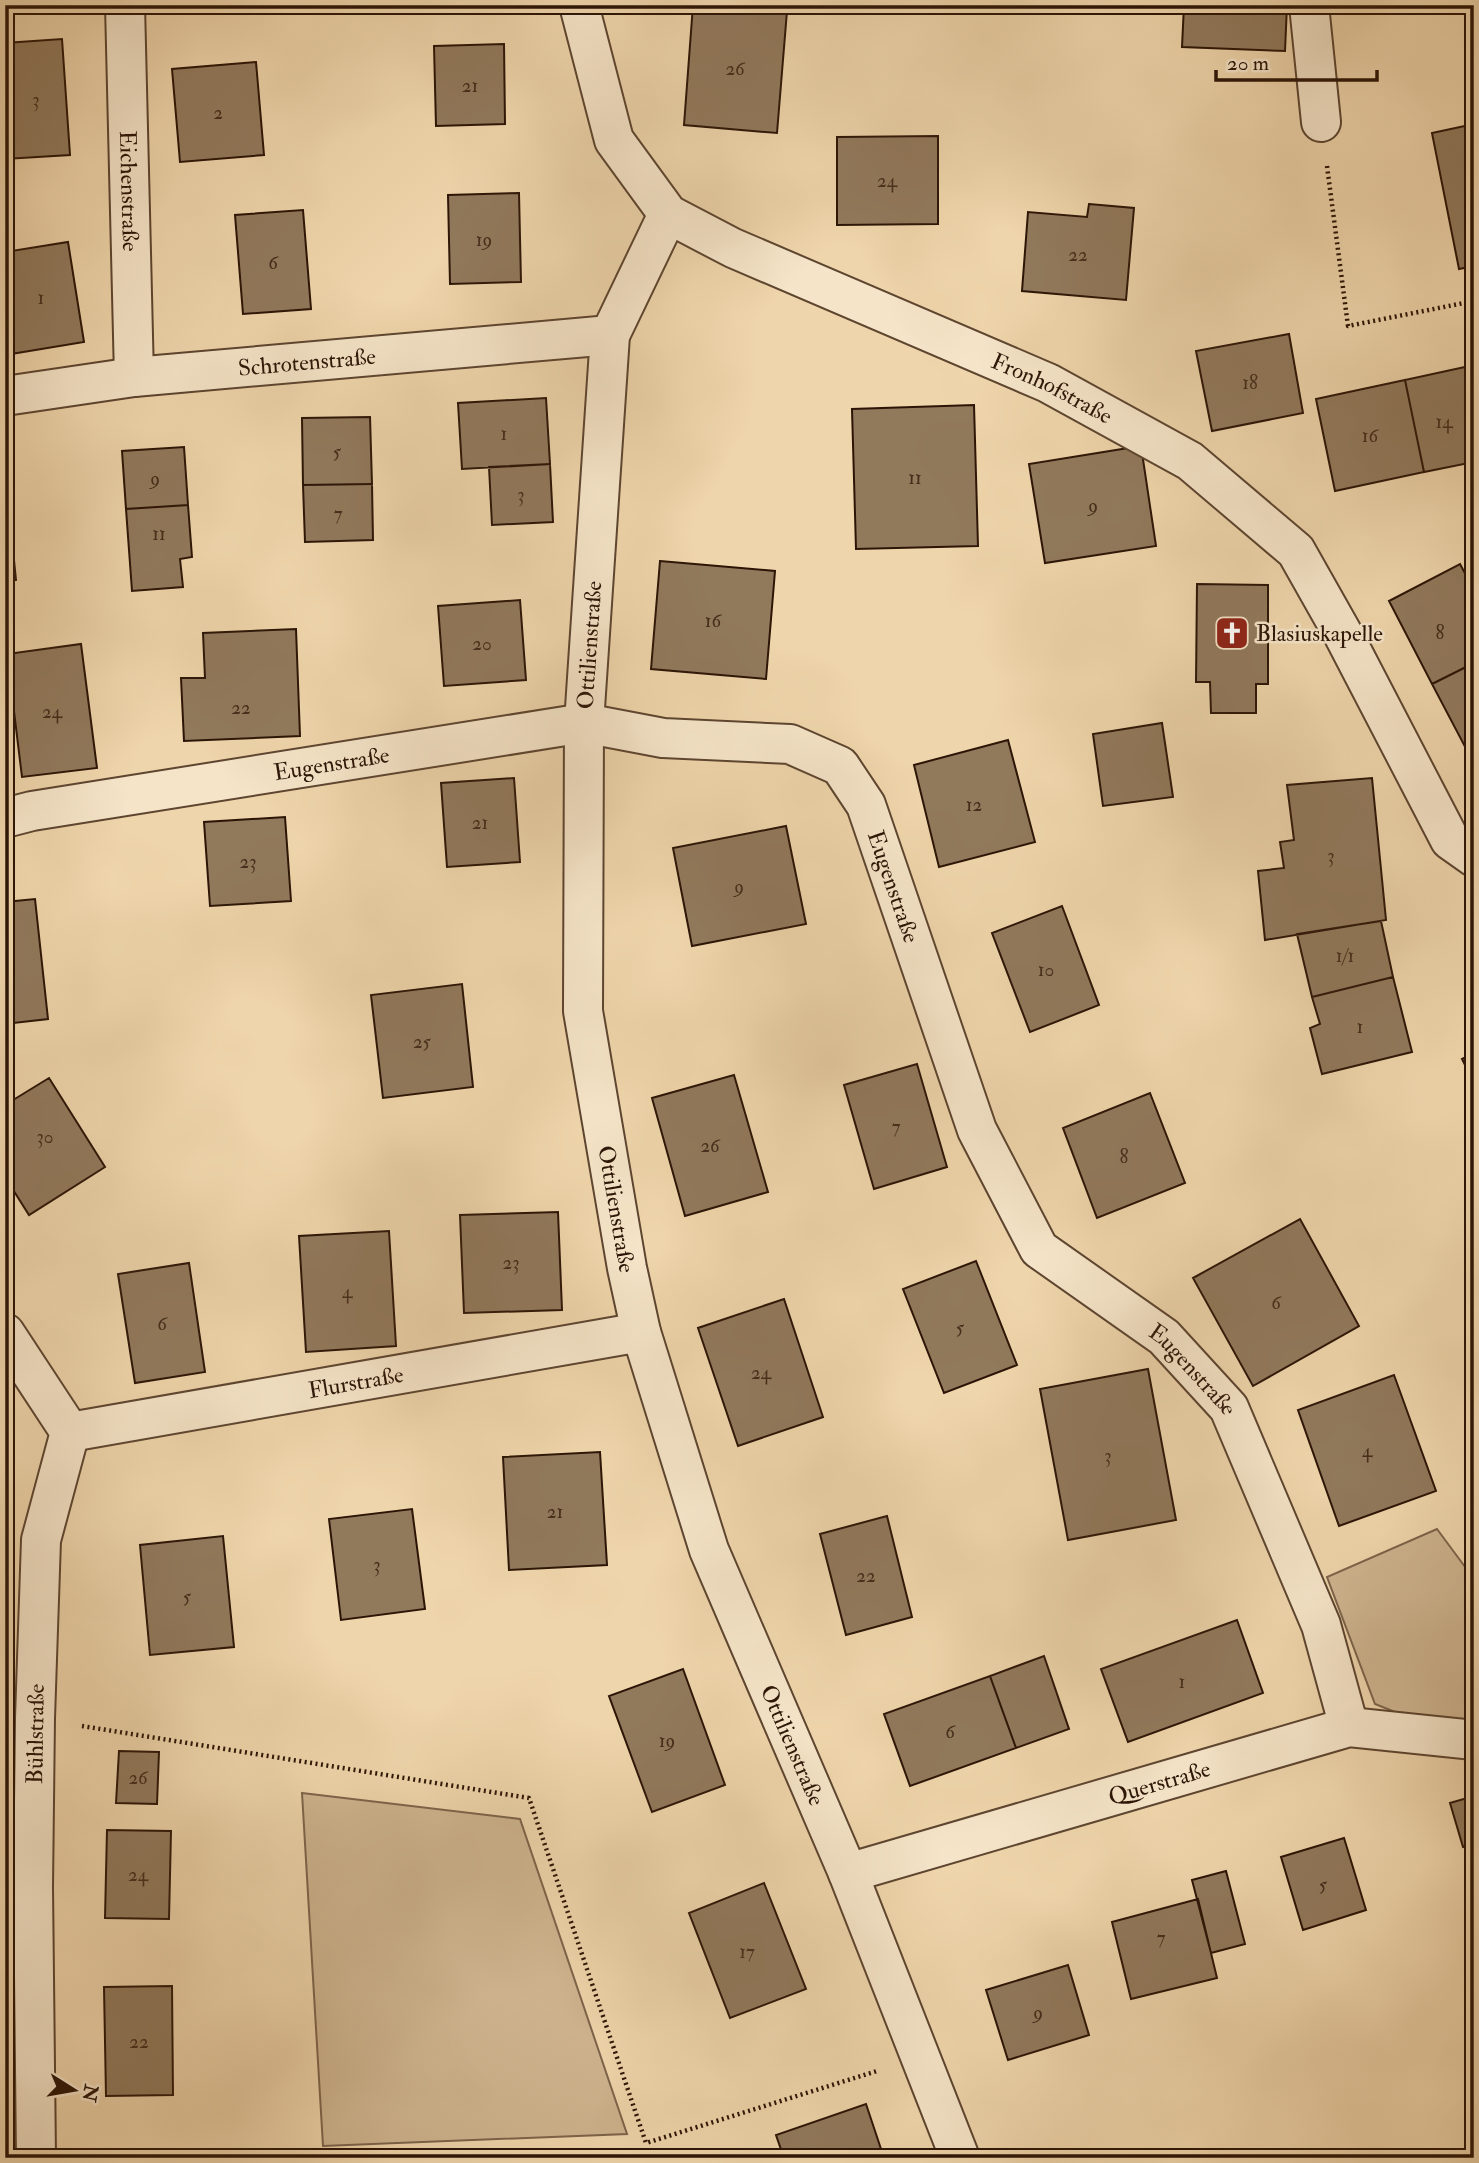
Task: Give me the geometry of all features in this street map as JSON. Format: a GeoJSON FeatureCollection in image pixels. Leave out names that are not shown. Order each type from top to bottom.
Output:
{"type":"FeatureCollection","features":[{"type":"Feature","properties":{"kind":"street","name":"Eichenstraße"},"geometry":{"type":"LineString","coordinates":[[125,5],[134,377]]}},
{"type":"Feature","properties":{"kind":"street","name":"Fronhofstraße"},"geometry":{"type":"LineString","coordinates":[[579,5],[614,140],[668,214],[733,248],[1048,383],[1190,461],[1296,551],[1344,636],[1450,840],[1474,857]]}},
{"type":"Feature","properties":{"kind":"street"},"geometry":{"type":"LineString","coordinates":[[1309,5],[1321,122]]}},
{"type":"Feature","properties":{"kind":"street","name":"Ottilienstraße"},"geometry":{"type":"LineString","coordinates":[[668,214],[610,335],[584,723],[583,1011],[641,1332],[709,1550],[848,1873],[960,2158]]}},
{"type":"Feature","properties":{"kind":"street","name":"Schrotenstraße"},"geometry":{"type":"LineString","coordinates":[[5,396],[134,377],[610,335]]}},
{"type":"Feature","properties":{"kind":"street","name":"Eugenstraße"},"geometry":{"type":"LineString","coordinates":[[5,818],[46,809],[584,723],[663,738],[790,744],[840,766],[866,805],[977,1130],[1039,1249],[1164,1337],[1229,1408],[1321,1625],[1349,1727]]}},
{"type":"Feature","properties":{"kind":"street","name":"Flurstraße"},"geometry":{"type":"LineString","coordinates":[[70,1432],[641,1332]]}},
{"type":"Feature","properties":{"kind":"street"},"geometry":{"type":"LineString","coordinates":[[5,1334],[70,1432]]}},
{"type":"Feature","properties":{"kind":"street","name":"Bühlstraße"},"geometry":{"type":"LineString","coordinates":[[36,2158],[33,1887],[41,1540],[70,1432]]}},
{"type":"Feature","properties":{"kind":"street","name":"Querstraße"},"geometry":{"type":"LineString","coordinates":[[848,1873],[1349,1727],[1474,1740]]}},
{"type":"Feature","properties":{"kind":"path"},"geometry":{"type":"LineString","coordinates":[[1321,122],[1348,326],[1474,301]]}},
{"type":"Feature","properties":{"kind":"path"},"geometry":{"type":"LineString","coordinates":[[35,1718],[528,1798],[646,2143],[921,2057]]}},
{"type":"Feature","properties":{"kind":"shaded area"},"geometry":{"type":"Polygon","coordinates":[[[1437,1529],[1474,1579],[1474,1725],[1400,1714],[1375,1704],[1327,1577],[1437,1529]]]}},
{"type":"Feature","properties":{"kind":"shaded area"},"geometry":{"type":"Polygon","coordinates":[[[302,1793],[520,1819],[627,2134],[323,2146],[302,1793]]]}},
{"type":"Feature","properties":{"kind":"building"},"geometry":{"type":"Polygon","coordinates":[[[693,5],[787,11],[777,133],[684,125],[693,5]]]}},
{"type":"Feature","properties":{"kind":"building"},"geometry":{"type":"Polygon","coordinates":[[[1184,5],[1287,5],[1285,51],[1182,47],[1184,5]]]}},
{"type":"Feature","properties":{"kind":"building"},"geometry":{"type":"Polygon","coordinates":[[[62,39],[70,155],[5,159],[5,43],[62,39]]]}},
{"type":"Feature","properties":{"kind":"building"},"geometry":{"type":"Polygon","coordinates":[[[504,44],[505,124],[436,126],[434,46],[504,44]]]}},
{"type":"Feature","properties":{"kind":"building"},"geometry":{"type":"Polygon","coordinates":[[[256,62],[264,155],[180,162],[172,69],[256,62]]]}},
{"type":"Feature","properties":{"kind":"building"},"geometry":{"type":"Polygon","coordinates":[[[1474,124],[1474,266],[1459,269],[1432,133],[1474,124]]]}},
{"type":"Feature","properties":{"kind":"building"},"geometry":{"type":"Polygon","coordinates":[[[938,136],[938,224],[837,225],[837,137],[938,136]]]}},
{"type":"Feature","properties":{"kind":"building"},"geometry":{"type":"Polygon","coordinates":[[[519,193],[521,282],[450,284],[448,195],[519,193]]]}},
{"type":"Feature","properties":{"kind":"building"},"geometry":{"type":"Polygon","coordinates":[[[1089,204],[1134,208],[1126,300],[1022,291],[1028,212],[1087,217],[1089,204]]]}},
{"type":"Feature","properties":{"kind":"building"},"geometry":{"type":"Polygon","coordinates":[[[303,210],[311,309],[243,314],[235,215],[303,210]]]}},
{"type":"Feature","properties":{"kind":"building"},"geometry":{"type":"Polygon","coordinates":[[[68,242],[84,342],[5,355],[5,252],[68,242]]]}},
{"type":"Feature","properties":{"kind":"building"},"geometry":{"type":"Polygon","coordinates":[[[1289,334],[1303,413],[1212,431],[1196,351],[1289,334]]]}},
{"type":"Feature","properties":{"kind":"building"},"geometry":{"type":"Polygon","coordinates":[[[1474,365],[1474,462],[1424,472],[1405,380],[1474,365]]]}},
{"type":"Feature","properties":{"kind":"building"},"geometry":{"type":"Polygon","coordinates":[[[1405,380],[1424,472],[1335,491],[1316,399],[1405,380]]]}},
{"type":"Feature","properties":{"kind":"building"},"geometry":{"type":"Polygon","coordinates":[[[546,398],[550,464],[462,469],[458,403],[546,398]]]}},
{"type":"Feature","properties":{"kind":"building"},"geometry":{"type":"Polygon","coordinates":[[[974,405],[978,546],[856,549],[852,409],[974,405]]]}},
{"type":"Feature","properties":{"kind":"building"},"geometry":{"type":"Polygon","coordinates":[[[370,417],[372,484],[303,485],[302,418],[370,417]]]}},
{"type":"Feature","properties":{"kind":"building"},"geometry":{"type":"Polygon","coordinates":[[[1141,446],[1156,546],[1045,563],[1029,464],[1141,446]]]}},
{"type":"Feature","properties":{"kind":"building"},"geometry":{"type":"Polygon","coordinates":[[[184,447],[188,505],[126,509],[122,451],[184,447]]]}},
{"type":"Feature","properties":{"kind":"building"},"geometry":{"type":"Polygon","coordinates":[[[550,464],[553,522],[492,525],[489,467],[550,464]]]}},
{"type":"Feature","properties":{"kind":"building"},"geometry":{"type":"Polygon","coordinates":[[[5,471],[10,521],[5,522],[5,471]]]}},
{"type":"Feature","properties":{"kind":"building"},"geometry":{"type":"Polygon","coordinates":[[[372,484],[373,540],[305,542],[303,485],[372,484]]]}},
{"type":"Feature","properties":{"kind":"building"},"geometry":{"type":"Polygon","coordinates":[[[188,505],[192,557],[180,559],[183,587],[132,591],[126,509],[188,505]]]}},
{"type":"Feature","properties":{"kind":"building"},"geometry":{"type":"Polygon","coordinates":[[[10,521],[16,580],[5,582],[5,522],[10,521]]]}},
{"type":"Feature","properties":{"kind":"building"},"geometry":{"type":"Polygon","coordinates":[[[660,561],[775,571],[766,679],[651,669],[660,561]]]}},
{"type":"Feature","properties":{"kind":"building"},"geometry":{"type":"Polygon","coordinates":[[[1460,564],[1474,590],[1474,663],[1432,684],[1389,601],[1460,564]]]}},
{"type":"Feature","properties":{"kind":"building","name":"Blasiuskapelle"},"geometry":{"type":"Polygon","coordinates":[[[1197,584],[1268,585],[1268,684],[1256,684],[1256,713],[1211,713],[1210,682],[1196,682],[1197,584]]]}},
{"type":"Feature","properties":{"kind":"building"},"geometry":{"type":"Polygon","coordinates":[[[520,600],[526,680],[444,686],[438,606],[520,600]]]}},
{"type":"Feature","properties":{"kind":"building"},"geometry":{"type":"Polygon","coordinates":[[[296,629],[300,736],[184,741],[181,678],[205,678],[203,633],[296,629]]]}},
{"type":"Feature","properties":{"kind":"building"},"geometry":{"type":"Polygon","coordinates":[[[81,644],[97,768],[22,777],[7,654],[81,644]]]}},
{"type":"Feature","properties":{"kind":"building"},"geometry":{"type":"Polygon","coordinates":[[[1474,663],[1474,759],[1472,760],[1432,684],[1474,663]]]}},
{"type":"Feature","properties":{"kind":"building"},"geometry":{"type":"Polygon","coordinates":[[[1162,723],[1173,797],[1103,806],[1093,734],[1162,723]]]}},
{"type":"Feature","properties":{"kind":"building"},"geometry":{"type":"Polygon","coordinates":[[[1008,740],[1035,842],[939,867],[914,765],[1008,740]]]}},
{"type":"Feature","properties":{"kind":"building"},"geometry":{"type":"Polygon","coordinates":[[[514,778],[520,862],[447,867],[441,783],[514,778]]]}},
{"type":"Feature","properties":{"kind":"building"},"geometry":{"type":"Polygon","coordinates":[[[1372,778],[1386,920],[1265,940],[1258,871],[1284,868],[1280,842],[1294,840],[1287,785],[1372,778]]]}},
{"type":"Feature","properties":{"kind":"building"},"geometry":{"type":"Polygon","coordinates":[[[285,817],[291,901],[210,906],[204,822],[285,817]]]}},
{"type":"Feature","properties":{"kind":"building"},"geometry":{"type":"Polygon","coordinates":[[[786,826],[806,924],[692,946],[673,848],[786,826]]]}},
{"type":"Feature","properties":{"kind":"building"},"geometry":{"type":"Polygon","coordinates":[[[35,899],[48,1019],[5,1024],[5,902],[35,899]]]}},
{"type":"Feature","properties":{"kind":"building"},"geometry":{"type":"Polygon","coordinates":[[[1062,906],[1099,1005],[1030,1032],[992,933],[1062,906]]]}},
{"type":"Feature","properties":{"kind":"building"},"geometry":{"type":"Polygon","coordinates":[[[1381,921],[1393,977],[1312,997],[1297,934],[1381,921]]]}},
{"type":"Feature","properties":{"kind":"building"},"geometry":{"type":"Polygon","coordinates":[[[1393,977],[1412,1052],[1322,1074],[1310,1028],[1320,1024],[1312,997],[1393,977]]]}},
{"type":"Feature","properties":{"kind":"building"},"geometry":{"type":"Polygon","coordinates":[[[462,984],[473,1087],[383,1098],[371,995],[462,984]]]}},
{"type":"Feature","properties":{"kind":"building"},"geometry":{"type":"Polygon","coordinates":[[[1474,1053],[1474,1083],[1462,1059],[1474,1053]]]}},
{"type":"Feature","properties":{"kind":"building"},"geometry":{"type":"Polygon","coordinates":[[[917,1064],[947,1167],[874,1189],[844,1085],[917,1064]]]}},
{"type":"Feature","properties":{"kind":"building"},"geometry":{"type":"Polygon","coordinates":[[[734,1075],[768,1192],[685,1216],[652,1098],[734,1075]]]}},
{"type":"Feature","properties":{"kind":"building"},"geometry":{"type":"Polygon","coordinates":[[[49,1078],[105,1167],[29,1215],[5,1177],[5,1105],[49,1078]]]}},
{"type":"Feature","properties":{"kind":"building"},"geometry":{"type":"Polygon","coordinates":[[[1150,1093],[1185,1183],[1097,1218],[1063,1128],[1150,1093]]]}},
{"type":"Feature","properties":{"kind":"building"},"geometry":{"type":"Polygon","coordinates":[[[558,1212],[562,1310],[464,1313],[460,1215],[558,1212]]]}},
{"type":"Feature","properties":{"kind":"building"},"geometry":{"type":"Polygon","coordinates":[[[1300,1219],[1359,1326],[1253,1386],[1193,1278],[1300,1219]]]}},
{"type":"Feature","properties":{"kind":"building"},"geometry":{"type":"Polygon","coordinates":[[[389,1231],[396,1346],[306,1352],[299,1236],[389,1231]]]}},
{"type":"Feature","properties":{"kind":"building"},"geometry":{"type":"Polygon","coordinates":[[[976,1261],[1017,1365],[944,1393],[903,1289],[976,1261]]]}},
{"type":"Feature","properties":{"kind":"building"},"geometry":{"type":"Polygon","coordinates":[[[189,1263],[205,1372],[135,1383],[118,1274],[189,1263]]]}},
{"type":"Feature","properties":{"kind":"building"},"geometry":{"type":"Polygon","coordinates":[[[784,1299],[823,1417],[738,1446],[698,1328],[784,1299]]]}},
{"type":"Feature","properties":{"kind":"building"},"geometry":{"type":"Polygon","coordinates":[[[1148,1369],[1176,1520],[1068,1540],[1040,1389],[1148,1369]]]}},
{"type":"Feature","properties":{"kind":"building"},"geometry":{"type":"Polygon","coordinates":[[[1394,1375],[1436,1491],[1339,1526],[1298,1410],[1394,1375]]]}},
{"type":"Feature","properties":{"kind":"building"},"geometry":{"type":"Polygon","coordinates":[[[600,1452],[607,1565],[509,1570],[503,1457],[600,1452]]]}},
{"type":"Feature","properties":{"kind":"building"},"geometry":{"type":"Polygon","coordinates":[[[412,1509],[425,1609],[341,1620],[329,1519],[412,1509]]]}},
{"type":"Feature","properties":{"kind":"building"},"geometry":{"type":"Polygon","coordinates":[[[887,1516],[912,1617],[846,1635],[820,1534],[887,1516]]]}},
{"type":"Feature","properties":{"kind":"building"},"geometry":{"type":"Polygon","coordinates":[[[223,1536],[234,1647],[150,1655],[140,1545],[223,1536]]]}},
{"type":"Feature","properties":{"kind":"building"},"geometry":{"type":"Polygon","coordinates":[[[1237,1620],[1263,1693],[1128,1742],[1101,1669],[1237,1620]]]}},
{"type":"Feature","properties":{"kind":"building"},"geometry":{"type":"Polygon","coordinates":[[[1044,1656],[1069,1729],[1016,1748],[990,1676],[1044,1656]]]}},
{"type":"Feature","properties":{"kind":"building"},"geometry":{"type":"Polygon","coordinates":[[[683,1669],[725,1785],[652,1812],[609,1696],[683,1669]]]}},
{"type":"Feature","properties":{"kind":"building"},"geometry":{"type":"Polygon","coordinates":[[[990,1676],[1016,1748],[910,1786],[884,1714],[990,1676]]]}},
{"type":"Feature","properties":{"kind":"building"},"geometry":{"type":"Polygon","coordinates":[[[119,1751],[159,1752],[157,1804],[116,1803],[119,1751]]]}},
{"type":"Feature","properties":{"kind":"building"},"geometry":{"type":"Polygon","coordinates":[[[1474,1796],[1474,1844],[1463,1847],[1450,1803],[1474,1796]]]}},
{"type":"Feature","properties":{"kind":"building"},"geometry":{"type":"Polygon","coordinates":[[[107,1830],[171,1831],[169,1919],[105,1918],[107,1830]]]}},
{"type":"Feature","properties":{"kind":"building"},"geometry":{"type":"Polygon","coordinates":[[[1344,1838],[1366,1910],[1303,1930],[1281,1857],[1344,1838]]]}},
{"type":"Feature","properties":{"kind":"building"},"geometry":{"type":"Polygon","coordinates":[[[1226,1871],[1245,1944],[1211,1953],[1192,1880],[1226,1871]]]}},
{"type":"Feature","properties":{"kind":"building"},"geometry":{"type":"Polygon","coordinates":[[[764,1883],[806,1989],[730,2018],[689,1913],[764,1883]]]}},
{"type":"Feature","properties":{"kind":"building"},"geometry":{"type":"Polygon","coordinates":[[[1198,1899],[1217,1978],[1131,1999],[1112,1922],[1198,1899]]]}},
{"type":"Feature","properties":{"kind":"building"},"geometry":{"type":"Polygon","coordinates":[[[1068,1965],[1089,2035],[1008,2060],[986,1990],[1068,1965]]]}},
{"type":"Feature","properties":{"kind":"building"},"geometry":{"type":"Polygon","coordinates":[[[172,1986],[173,2095],[106,2096],[104,1987],[172,1986]]]}},
{"type":"Feature","properties":{"kind":"building"},"geometry":{"type":"Polygon","coordinates":[[[866,2104],[884,2158],[784,2158],[776,2135],[866,2104]]]}},
{"type":"Feature","properties":{"kind":"place","name":"Blasiuskapelle"},"geometry":{"type":"Point","coordinates":[1232,633]}}]}
